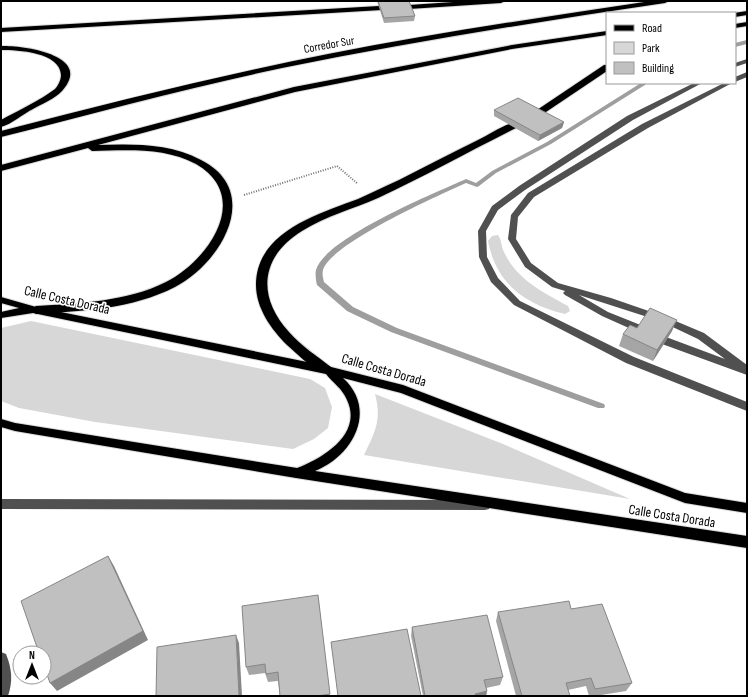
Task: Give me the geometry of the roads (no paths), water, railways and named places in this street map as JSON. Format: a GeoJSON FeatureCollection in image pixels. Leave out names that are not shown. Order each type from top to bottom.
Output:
{"type":"FeatureCollection","features":[{"type":"Feature","properties":{"kind":"highway"},"geometry":{"type":"LineString","coordinates":[[409,7],[500,1]]}},
{"type":"Feature","properties":{"kind":"highway","name":"Corredor Sur"},"geometry":{"type":"LineString","coordinates":[[1,134],[66,117],[283,66],[491,27],[665,1]]}},
{"type":"Feature","properties":{"kind":"highway"},"geometry":{"type":"LineString","coordinates":[[1,30],[379,8]]}},
{"type":"Feature","properties":{"kind":"highway"},"geometry":{"type":"LineString","coordinates":[[736,15],[747,13]]}},
{"type":"Feature","properties":{"kind":"highway"},"geometry":{"type":"LineString","coordinates":[[736,26],[747,24]]}},
{"type":"Feature","properties":{"kind":"highway"},"geometry":{"type":"LineString","coordinates":[[1,168],[294,90],[512,47],[606,33]]}},
{"type":"Feature","properties":{"kind":"highway"},"geometry":{"type":"LineString","coordinates":[[1,48],[42,52],[54,57],[66,70],[67,75],[66,82],[59,90],[1,124]]}},
{"type":"Feature","properties":{"kind":"highway"},"geometry":{"type":"LineString","coordinates":[[537,114],[606,68]]}},
{"type":"Feature","properties":{"kind":"highway"},"geometry":{"type":"LineString","coordinates":[[327,370],[297,348],[276,324],[262,299],[260,288],[261,274],[270,253],[290,234],[317,219],[373,196],[513,126]]}},
{"type":"Feature","properties":{"kind":"highway"},"geometry":{"type":"LineString","coordinates":[[36,310],[114,303],[150,293],[169,285],[195,269],[213,248],[226,222],[228,199],[220,179],[201,163],[181,154],[145,148],[72,148]]}},
{"type":"Feature","properties":{"kind":"main road","name":"Calle Costa Dorada"},"geometry":{"type":"LineString","coordinates":[[1,300],[36,310],[327,370],[403,389],[685,498],[747,508]]}},
{"type":"Feature","properties":{"kind":"main road"},"geometry":{"type":"LineString","coordinates":[[1,315],[20,311],[36,310]]}},
{"type":"Feature","properties":{"kind":"main road"},"geometry":{"type":"LineString","coordinates":[[296,473],[311,469],[337,453],[346,443],[352,431],[355,419],[355,407],[352,396],[346,386],[327,370]]}},
{"type":"Feature","properties":{"kind":"main road","name":"Calle Costa Dorada"},"geometry":{"type":"LineString","coordinates":[[1,423],[15,427],[296,473],[747,542]]}},
{"type":"Feature","properties":{"kind":"street"},"geometry":{"type":"LineString","coordinates":[[736,64],[747,61]]}},
{"type":"Feature","properties":{"kind":"street"},"geometry":{"type":"LineString","coordinates":[[736,64],[747,70]]}},
{"type":"Feature","properties":{"kind":"street"},"geometry":{"type":"LineString","coordinates":[[736,80],[747,74]]}},
{"type":"Feature","properties":{"kind":"street"},"geometry":{"type":"LineString","coordinates":[[697,84],[630,118],[522,188],[495,208],[482,231],[483,257],[494,280],[518,303],[630,360],[747,407]]}},
{"type":"Feature","properties":{"kind":"street"},"geometry":{"type":"LineString","coordinates":[[640,329],[605,314],[555,285],[528,265],[512,239],[514,217],[531,195],[645,126],[728,84]]}},
{"type":"Feature","properties":{"kind":"street"},"geometry":{"type":"LineString","coordinates":[[555,285],[608,300],[663,319],[701,336],[747,371]]}},
{"type":"Feature","properties":{"kind":"street"},"geometry":{"type":"LineString","coordinates":[[666,341],[747,371]]}},
{"type":"Feature","properties":{"kind":"street"},"geometry":{"type":"LineString","coordinates":[[1,504],[502,505]]}},
{"type":"Feature","properties":{"kind":"street"},"geometry":{"type":"LineString","coordinates":[[1,659],[6,672],[5,686],[1,696]]}},
{"type":"Feature","properties":{"kind":"waterway"},"geometry":{"type":"LineString","coordinates":[[736,45],[747,42]]}},
{"type":"Feature","properties":{"kind":"waterway"},"geometry":{"type":"LineString","coordinates":[[601,406],[394,330],[350,309],[320,283],[319,271],[327,257],[342,245],[363,232],[410,207],[466,181],[477,185],[494,172],[549,143],[643,84]]}}]}
